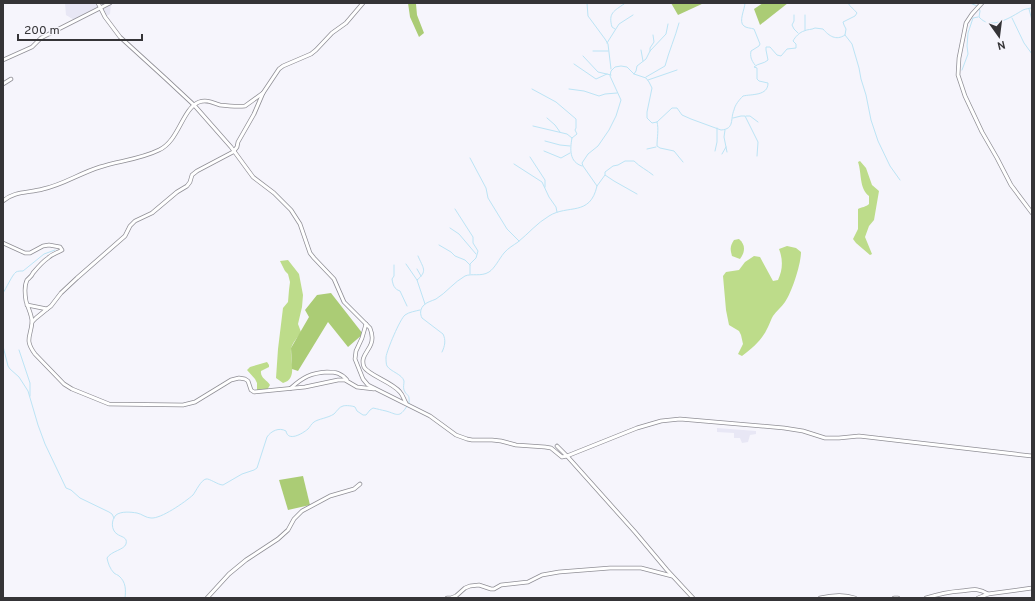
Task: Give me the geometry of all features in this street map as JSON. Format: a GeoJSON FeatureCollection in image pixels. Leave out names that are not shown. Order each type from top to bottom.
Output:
{"type":"FeatureCollection","features":[{"type":"Feature","properties":{"kind":"street"},"geometry":{"type":"LineString","coordinates":[[98,3],[105,17],[120,37],[194,105],[234,151],[252,177],[274,193],[291,210],[300,224],[310,253],[334,279],[344,302],[370,328],[372,340],[364,357],[364,367],[369,373],[397,389],[403,396],[406,404]]}},
{"type":"Feature","properties":{"kind":"street"},"geometry":{"type":"LineString","coordinates":[[3,60],[32,47],[41,38],[110,3]]}},
{"type":"Feature","properties":{"kind":"street"},"geometry":{"type":"LineString","coordinates":[[32,322],[51,306],[61,293],[77,278],[125,236],[130,226],[135,221],[152,213],[177,192],[187,186],[192,175],[197,171],[234,151],[264,93],[279,69],[311,54],[332,33],[346,23],[363,3]]}},
{"type":"Feature","properties":{"kind":"street"},"geometry":{"type":"LineString","coordinates":[[982,3],[966,23],[959,58],[958,75],[964,96],[982,132],[1011,185],[1032,213]]}},
{"type":"Feature","properties":{"kind":"street"},"geometry":{"type":"LineString","coordinates":[[3,84],[11,79]]}},
{"type":"Feature","properties":{"kind":"street"},"geometry":{"type":"LineString","coordinates":[[3,202],[7,197],[16,194],[43,189],[100,167],[160,150],[172,139],[194,105],[199,102],[204,101],[220,105],[241,107],[245,106],[264,93]]}},
{"type":"Feature","properties":{"kind":"street"},"geometry":{"type":"LineString","coordinates":[[3,243],[24,253],[30,253],[42,246],[49,245],[60,247],[62,250],[50,256],[41,263],[28,280],[25,290],[26,301],[32,322],[29,336],[31,349],[64,384],[72,389],[109,404],[183,405],[195,402],[231,380],[239,378],[248,381],[251,390],[254,392],[305,387],[338,380],[348,381]]}},
{"type":"Feature","properties":{"kind":"street"},"geometry":{"type":"LineString","coordinates":[[27,305],[47,309]]}},
{"type":"Feature","properties":{"kind":"street"},"geometry":{"type":"LineString","coordinates":[[366,324],[356,351],[355,359],[363,379],[368,385],[430,416],[456,435],[472,440],[496,440],[521,446],[551,448],[562,457],[661,420],[680,419],[791,429],[825,438],[859,436],[1032,456]]}},
{"type":"Feature","properties":{"kind":"street"},"geometry":{"type":"LineString","coordinates":[[290,388],[298,381],[316,373],[335,372],[357,387],[376,390]]}},
{"type":"Feature","properties":{"kind":"street"},"geometry":{"type":"LineString","coordinates":[[557,446],[693,598]]}},
{"type":"Feature","properties":{"kind":"street"},"geometry":{"type":"LineString","coordinates":[[207,598],[229,574],[246,560],[278,539],[288,530],[294,519],[302,512],[330,496],[354,489],[360,484]]}},
{"type":"Feature","properties":{"kind":"street"},"geometry":{"type":"LineString","coordinates":[[447,598],[456,596],[465,588],[470,586],[479,585],[494,589],[501,585],[528,582],[542,575],[559,572],[641,568],[672,576]]}},
{"type":"Feature","properties":{"kind":"street"},"geometry":{"type":"LineString","coordinates":[[978,598],[988,594],[1032,588]]}},
{"type":"Feature","properties":{"kind":"street"},"geometry":{"type":"LineString","coordinates":[[926,598],[942,593],[972,589],[984,591],[988,594]]}},
{"type":"Feature","properties":{"kind":"street"},"geometry":{"type":"LineString","coordinates":[[820,598],[837,596],[848,596],[855,598]]}},
{"type":"Feature","properties":{"kind":"shaded area"},"geometry":{"type":"Polygon","coordinates":[[[65,3],[111,3],[110,14],[105,17],[100,9],[76,21],[66,15],[65,3]]]}},
{"type":"Feature","properties":{"kind":"shaded area"},"geometry":{"type":"Polygon","coordinates":[[[717,428],[756,431],[756,434],[750,435],[748,442],[742,443],[740,438],[734,438],[734,433],[717,432],[717,428]]]}},
{"type":"Feature","properties":{"kind":"green space"},"geometry":{"type":"Polygon","coordinates":[[[408,3],[417,3],[417,15],[424,33],[419,37],[410,17],[408,3]]]}},
{"type":"Feature","properties":{"kind":"green space"},"geometry":{"type":"Polygon","coordinates":[[[671,3],[704,3],[678,15],[671,3]]]}},
{"type":"Feature","properties":{"kind":"green space"},"geometry":{"type":"Polygon","coordinates":[[[763,3],[788,3],[760,25],[754,9],[763,3]]]}},
{"type":"Feature","properties":{"kind":"green space"},"geometry":{"type":"Polygon","coordinates":[[[860,161],[866,168],[872,185],[879,191],[874,220],[869,226],[865,237],[872,254],[870,255],[853,239],[858,229],[858,209],[869,204],[869,196],[864,189],[861,180],[858,162],[860,161]]]}},
{"type":"Feature","properties":{"kind":"green space"},"geometry":{"type":"Polygon","coordinates":[[[739,239],[744,246],[743,254],[740,259],[732,256],[731,249],[734,240],[739,239]]]}},
{"type":"Feature","properties":{"kind":"green space"},"geometry":{"type":"Polygon","coordinates":[[[787,246],[796,248],[801,252],[798,270],[793,285],[784,304],[773,316],[766,332],[753,347],[742,356],[738,354],[743,344],[741,335],[739,331],[729,325],[723,276],[726,272],[739,270],[745,262],[754,256],[760,257],[773,281],[778,280],[782,264],[779,249],[787,246]]]}},
{"type":"Feature","properties":{"kind":"green space"},"geometry":{"type":"Polygon","coordinates":[[[288,260],[299,274],[303,295],[298,324],[301,332],[291,349],[292,374],[288,381],[283,383],[276,378],[278,349],[283,308],[288,302],[290,282],[288,274],[280,261],[288,260]]]}},
{"type":"Feature","properties":{"kind":"green space"},"geometry":{"type":"Polygon","coordinates":[[[331,293],[363,334],[348,347],[328,322],[298,371],[292,369],[291,348],[309,317],[305,310],[317,295],[331,293]]]}},
{"type":"Feature","properties":{"kind":"green space"},"geometry":{"type":"Polygon","coordinates":[[[267,362],[269,367],[261,371],[261,373],[270,385],[267,390],[257,390],[257,383],[255,379],[247,370],[250,367],[267,362]]]}},
{"type":"Feature","properties":{"kind":"green space"},"geometry":{"type":"Polygon","coordinates":[[[303,476],[310,505],[288,510],[279,480],[303,476]]]}},
{"type":"Feature","properties":{"kind":"waterway"},"geometry":{"type":"LineString","coordinates":[[587,3],[588,16],[608,44],[611,69]]}},
{"type":"Feature","properties":{"kind":"waterway"},"geometry":{"type":"LineString","coordinates":[[745,3],[742,24],[746,27],[754,29],[760,44],[751,51],[751,58],[755,65]]}},
{"type":"Feature","properties":{"kind":"waterway"},"geometry":{"type":"LineString","coordinates":[[442,352],[445,338],[443,334],[422,318],[421,310],[424,305],[440,297],[457,281],[465,276],[489,272],[509,248],[549,216],[584,206],[594,196],[597,186],[582,163],[588,154],[598,146],[609,130],[616,116],[621,100],[610,76],[611,71],[615,67],[627,67],[634,74],[646,78],[649,82],[652,88],[647,118],[652,123],[657,122],[672,108],[677,108],[682,115],[691,119],[721,130],[725,129],[730,126],[735,106],[743,96],[759,94],[767,87],[768,83],[757,79],[757,68],[754,67],[768,60],[766,47],[770,47],[777,55],[781,56],[787,49],[796,48],[796,44],[793,41],[796,36],[805,30],[815,28],[823,29],[830,36],[836,38],[842,37],[845,35],[846,29],[843,22],[855,16],[857,13],[848,3]]}},
{"type":"Feature","properties":{"kind":"waterway"},"geometry":{"type":"LineString","coordinates":[[970,3],[977,6]]}},
{"type":"Feature","properties":{"kind":"waterway"},"geometry":{"type":"LineString","coordinates":[[615,29],[612,27],[611,15],[624,4]]}},
{"type":"Feature","properties":{"kind":"waterway"},"geometry":{"type":"LineString","coordinates":[[979,8],[979,17],[989,23],[995,23],[1007,19],[1023,10],[1032,8]]}},
{"type":"Feature","properties":{"kind":"waterway"},"geometry":{"type":"LineString","coordinates":[[1029,9],[1032,20]]}},
{"type":"Feature","properties":{"kind":"waterway"},"geometry":{"type":"LineString","coordinates":[[607,43],[619,24],[633,15]]}},
{"type":"Feature","properties":{"kind":"waterway"},"geometry":{"type":"LineString","coordinates":[[794,15],[792,25],[798,33]]}},
{"type":"Feature","properties":{"kind":"waterway"},"geometry":{"type":"LineString","coordinates":[[805,15],[805,30]]}},
{"type":"Feature","properties":{"kind":"waterway"},"geometry":{"type":"LineString","coordinates":[[962,70],[968,54],[968,33],[973,18],[978,17]]}},
{"type":"Feature","properties":{"kind":"waterway"},"geometry":{"type":"LineString","coordinates":[[1012,18],[1024,43],[1032,54]]}},
{"type":"Feature","properties":{"kind":"waterway"},"geometry":{"type":"LineString","coordinates":[[646,77],[665,66],[679,23]]}},
{"type":"Feature","properties":{"kind":"waterway"},"geometry":{"type":"LineString","coordinates":[[634,74],[637,66],[646,59],[650,51],[666,34],[668,24]]}},
{"type":"Feature","properties":{"kind":"waterway"},"geometry":{"type":"LineString","coordinates":[[650,51],[650,48],[654,42],[653,35]]}},
{"type":"Feature","properties":{"kind":"waterway"},"geometry":{"type":"LineString","coordinates":[[845,35],[852,44],[866,95],[871,120],[878,141],[890,166],[900,180]]}},
{"type":"Feature","properties":{"kind":"waterway"},"geometry":{"type":"LineString","coordinates":[[641,50],[643,61]]}},
{"type":"Feature","properties":{"kind":"waterway"},"geometry":{"type":"LineString","coordinates":[[593,51],[608,51]]}},
{"type":"Feature","properties":{"kind":"waterway"},"geometry":{"type":"LineString","coordinates":[[583,56],[598,72],[611,75]]}},
{"type":"Feature","properties":{"kind":"waterway"},"geometry":{"type":"LineString","coordinates":[[574,64],[596,79],[607,74]]}},
{"type":"Feature","properties":{"kind":"waterway"},"geometry":{"type":"LineString","coordinates":[[648,80],[677,70]]}},
{"type":"Feature","properties":{"kind":"waterway"},"geometry":{"type":"LineString","coordinates":[[532,89],[556,102],[576,119],[575,130],[577,134],[572,138]]}},
{"type":"Feature","properties":{"kind":"waterway"},"geometry":{"type":"LineString","coordinates":[[569,89],[584,91],[599,96],[617,93]]}},
{"type":"Feature","properties":{"kind":"waterway"},"geometry":{"type":"LineString","coordinates":[[733,118],[745,116],[758,142],[757,156]]}},
{"type":"Feature","properties":{"kind":"waterway"},"geometry":{"type":"LineString","coordinates":[[746,116],[750,116],[758,122]]}},
{"type":"Feature","properties":{"kind":"waterway"},"geometry":{"type":"LineString","coordinates":[[547,118],[560,132]]}},
{"type":"Feature","properties":{"kind":"waterway"},"geometry":{"type":"LineString","coordinates":[[657,122],[657,146],[674,151],[683,162]]}},
{"type":"Feature","properties":{"kind":"waterway"},"geometry":{"type":"LineString","coordinates":[[533,126],[567,134],[572,138],[571,155],[575,161],[582,166]]}},
{"type":"Feature","properties":{"kind":"waterway"},"geometry":{"type":"LineString","coordinates":[[715,151],[717,142],[717,128]]}},
{"type":"Feature","properties":{"kind":"waterway"},"geometry":{"type":"LineString","coordinates":[[725,130],[724,137],[727,152]]}},
{"type":"Feature","properties":{"kind":"waterway"},"geometry":{"type":"LineString","coordinates":[[545,141],[570,146]]}},
{"type":"Feature","properties":{"kind":"waterway"},"geometry":{"type":"LineString","coordinates":[[647,149],[656,147]]}},
{"type":"Feature","properties":{"kind":"waterway"},"geometry":{"type":"LineString","coordinates":[[722,154],[726,147]]}},
{"type":"Feature","properties":{"kind":"waterway"},"geometry":{"type":"LineString","coordinates":[[544,151],[561,158],[570,153]]}},
{"type":"Feature","properties":{"kind":"waterway"},"geometry":{"type":"LineString","coordinates":[[530,157],[545,180],[545,187]]}},
{"type":"Feature","properties":{"kind":"waterway"},"geometry":{"type":"LineString","coordinates":[[470,158],[486,188],[488,198],[507,229],[519,241]]}},
{"type":"Feature","properties":{"kind":"waterway"},"geometry":{"type":"LineString","coordinates":[[605,175],[605,172],[613,166],[625,161],[634,161],[653,175]]}},
{"type":"Feature","properties":{"kind":"waterway"},"geometry":{"type":"LineString","coordinates":[[514,164],[542,182],[549,197],[556,207],[557,212]]}},
{"type":"Feature","properties":{"kind":"waterway"},"geometry":{"type":"LineString","coordinates":[[597,186],[605,175],[637,194]]}},
{"type":"Feature","properties":{"kind":"waterway"},"geometry":{"type":"LineString","coordinates":[[455,209],[473,237],[473,243],[478,251],[476,258],[470,264],[470,274]]}},
{"type":"Feature","properties":{"kind":"waterway"},"geometry":{"type":"LineString","coordinates":[[450,228],[459,234],[476,254]]}},
{"type":"Feature","properties":{"kind":"waterway"},"geometry":{"type":"LineString","coordinates":[[439,245],[455,256],[465,260],[470,265]]}},
{"type":"Feature","properties":{"kind":"waterway"},"geometry":{"type":"LineString","coordinates":[[3,293],[16,272],[23,271],[44,254],[55,250]]}},
{"type":"Feature","properties":{"kind":"waterway"},"geometry":{"type":"LineString","coordinates":[[418,256],[424,269],[417,280],[425,304]]}},
{"type":"Feature","properties":{"kind":"waterway"},"geometry":{"type":"LineString","coordinates":[[406,264],[417,280]]}},
{"type":"Feature","properties":{"kind":"waterway"},"geometry":{"type":"LineString","coordinates":[[394,265],[394,276],[392,279],[393,285],[400,291],[407,306]]}},
{"type":"Feature","properties":{"kind":"waterway"},"geometry":{"type":"LineString","coordinates":[[417,269],[421,276]]}},
{"type":"Feature","properties":{"kind":"waterway"},"geometry":{"type":"LineString","coordinates":[[409,403],[409,396],[404,389],[404,381],[387,366],[386,357],[394,335],[405,315],[420,310]]}},
{"type":"Feature","properties":{"kind":"waterway"},"geometry":{"type":"LineString","coordinates":[[3,346],[8,366],[19,377],[28,391],[45,444],[66,488],[71,490],[80,498],[109,512],[114,518]]}},
{"type":"Feature","properties":{"kind":"waterway"},"geometry":{"type":"LineString","coordinates":[[19,350],[30,383],[30,396]]}},
{"type":"Feature","properties":{"kind":"waterway"},"geometry":{"type":"LineString","coordinates":[[125,598],[124,583],[121,578],[111,570],[107,558],[111,554],[123,548],[126,544],[126,540],[117,534],[113,528],[113,520],[116,515],[129,512],[149,518],[155,518],[173,510],[193,495],[200,483],[206,479],[223,485],[242,474],[254,470],[257,468],[267,437],[275,430],[281,429],[286,431],[287,434],[292,437],[299,435],[308,429],[314,422],[334,414],[340,407],[344,406],[355,407],[357,411],[363,415],[366,415],[373,408],[400,414],[407,406]]}}]}
